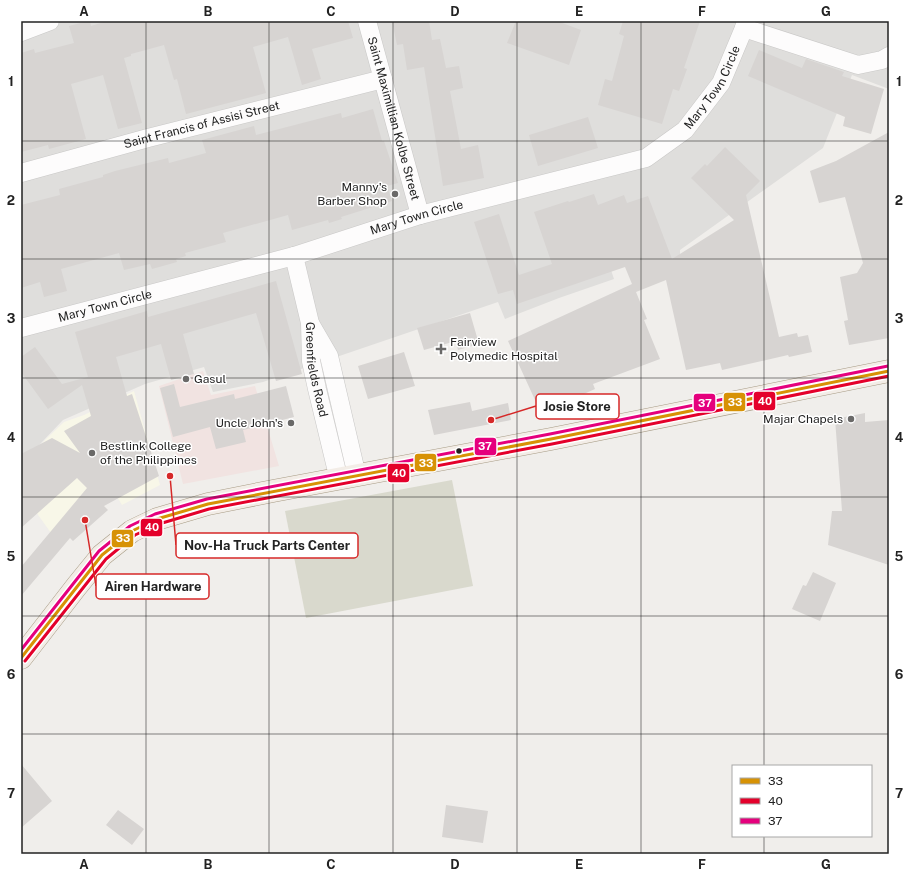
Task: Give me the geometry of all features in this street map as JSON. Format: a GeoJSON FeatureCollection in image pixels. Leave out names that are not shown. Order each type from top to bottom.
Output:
{"type":"FeatureCollection","features":[{"type":"Feature","properties":{"kind":"main road"},"geometry":{"type":"LineString","coordinates":[[21,658],[102,555],[132,531],[157,519],[208,504],[558,438],[889,371]]}},
{"type":"Feature","properties":{"kind":"street"},"geometry":{"type":"LineString","coordinates":[[21,32],[50,21]]}},
{"type":"Feature","properties":{"kind":"street","name":"Saint Maximillian Kolbe Street"},"geometry":{"type":"LineString","coordinates":[[367,21],[420,215]]}},
{"type":"Feature","properties":{"kind":"street"},"geometry":{"type":"LineString","coordinates":[[745,25],[858,65],[882,60],[889,56]]}},
{"type":"Feature","properties":{"kind":"street","name":"Mary Town Circle"},"geometry":{"type":"LineString","coordinates":[[21,328],[294,256],[420,215],[506,192],[646,158],[685,130],[721,83],[745,25]]}},
{"type":"Feature","properties":{"kind":"street","name":"Saint Francis of Assisi Street"},"geometry":{"type":"LineString","coordinates":[[21,173],[148,138],[383,78]]}},
{"type":"Feature","properties":{"kind":"street","name":"Greenfields Road"},"geometry":{"type":"LineString","coordinates":[[294,256],[310,323],[311,361],[317,389],[348,478]]}},
{"type":"Feature","properties":{"kind":"shaded area"},"geometry":{"type":"Polygon","coordinates":[[[21,21],[889,21],[889,89],[852,75],[823,148],[680,250],[680,258],[641,274],[634,260],[611,270],[614,279],[505,319],[498,302],[263,382],[213,392],[204,367],[145,384],[63,420],[21,464],[21,21]]]}},
{"type":"Feature","properties":{"kind":"shaded area"},"geometry":{"type":"Polygon","coordinates":[[[203,371],[211,395],[255,386],[279,466],[183,484],[159,386],[203,371]]]}},
{"type":"Feature","properties":{"kind":"shaded area","name":"Bestlink College of the Philippines"},"geometry":{"type":"Polygon","coordinates":[[[134,391],[160,485],[122,505],[110,485],[51,533],[21,491],[21,468],[46,439],[64,422],[84,415],[134,391]]]}},
{"type":"Feature","properties":{"kind":"shaded area"},"geometry":{"type":"Polygon","coordinates":[[[452,480],[473,586],[306,618],[285,511],[452,480]]]}},
{"type":"Feature","properties":{"kind":"building"},"geometry":{"type":"Polygon","coordinates":[[[90,21],[91,26],[107,21],[348,21],[353,38],[312,49],[321,79],[302,85],[288,37],[253,47],[266,93],[186,114],[177,79],[174,80],[164,45],[131,54],[131,56],[124,58],[142,123],[118,129],[103,75],[71,84],[86,139],[49,149],[48,145],[21,152],[21,53],[34,49],[35,53],[74,43],[69,26],[90,21]]]}},
{"type":"Feature","properties":{"kind":"building"},"geometry":{"type":"Polygon","coordinates":[[[392,21],[429,21],[432,40],[440,39],[446,68],[459,66],[463,88],[450,91],[461,149],[478,145],[484,178],[443,186],[424,67],[407,70],[403,44],[397,45],[392,21]]]}},
{"type":"Feature","properties":{"kind":"building"},"geometry":{"type":"Polygon","coordinates":[[[516,21],[557,21],[581,30],[569,65],[507,43],[516,21]]]}},
{"type":"Feature","properties":{"kind":"building"},"geometry":{"type":"Polygon","coordinates":[[[623,21],[700,21],[684,68],[687,69],[679,91],[673,89],[662,124],[598,105],[605,79],[612,81],[624,36],[619,34],[623,21]]]}},
{"type":"Feature","properties":{"kind":"building"},"geometry":{"type":"Polygon","coordinates":[[[759,50],[802,68],[806,59],[844,72],[842,76],[884,89],[871,134],[843,126],[845,117],[748,76],[759,50]]]}},
{"type":"Feature","properties":{"kind":"building"},"geometry":{"type":"Polygon","coordinates":[[[373,109],[382,141],[384,141],[398,183],[387,186],[392,201],[341,217],[342,219],[329,223],[328,220],[292,230],[288,215],[223,233],[226,242],[185,253],[186,256],[176,259],[177,262],[152,269],[150,264],[124,270],[119,253],[61,269],[67,291],[44,297],[40,282],[21,288],[21,205],[60,195],[59,189],[103,177],[103,175],[115,171],[168,158],[169,163],[206,153],[202,140],[254,126],[256,135],[341,113],[342,118],[373,109]]]}},
{"type":"Feature","properties":{"kind":"building"},"geometry":{"type":"Polygon","coordinates":[[[588,117],[598,148],[538,166],[529,135],[588,117]]]}},
{"type":"Feature","properties":{"kind":"building"},"geometry":{"type":"Polygon","coordinates":[[[889,132],[889,338],[849,345],[844,321],[848,320],[840,277],[857,273],[863,263],[845,197],[819,203],[810,171],[836,161],[889,132]]]}},
{"type":"Feature","properties":{"kind":"building"},"geometry":{"type":"Polygon","coordinates":[[[725,147],[760,181],[746,195],[779,337],[797,333],[798,337],[808,335],[812,352],[789,357],[788,355],[722,370],[720,363],[686,370],[666,280],[636,292],[647,319],[644,320],[660,359],[593,384],[595,389],[541,413],[508,341],[632,284],[625,267],[517,304],[513,290],[498,294],[474,222],[499,214],[519,275],[552,264],[534,212],[594,194],[598,205],[624,195],[627,203],[648,196],[672,259],[734,220],[691,178],[705,164],[707,166],[725,147]]]}},
{"type":"Feature","properties":{"kind":"building"},"geometry":{"type":"Polygon","coordinates":[[[276,281],[302,374],[276,381],[256,313],[183,334],[194,374],[171,380],[161,344],[116,357],[127,396],[132,394],[159,476],[104,506],[108,510],[73,541],[70,538],[21,596],[21,567],[87,488],[77,478],[21,528],[21,454],[52,438],[80,453],[64,431],[91,416],[82,385],[48,409],[21,372],[21,357],[35,347],[62,384],[88,377],[75,332],[147,311],[148,317],[276,281]]]}},
{"type":"Feature","properties":{"kind":"building"},"geometry":{"type":"Polygon","coordinates":[[[470,313],[479,344],[458,350],[456,341],[424,350],[417,328],[470,313]]]}},
{"type":"Feature","properties":{"kind":"building"},"geometry":{"type":"Polygon","coordinates":[[[404,352],[415,386],[368,399],[358,366],[404,352]]]}},
{"type":"Feature","properties":{"kind":"building"},"geometry":{"type":"Polygon","coordinates":[[[174,384],[180,407],[234,394],[235,399],[286,386],[294,417],[243,430],[246,442],[216,449],[210,427],[173,437],[160,388],[174,384]]]}},
{"type":"Feature","properties":{"kind":"building"},"geometry":{"type":"Polygon","coordinates":[[[470,402],[472,411],[508,403],[511,420],[434,435],[428,410],[470,402]]]}},
{"type":"Feature","properties":{"kind":"building"},"geometry":{"type":"Polygon","coordinates":[[[865,413],[865,422],[889,420],[889,565],[828,545],[832,511],[842,511],[835,419],[865,413]]]}},
{"type":"Feature","properties":{"kind":"building"},"geometry":{"type":"Polygon","coordinates":[[[813,572],[836,583],[820,621],[792,609],[803,585],[806,586],[813,572]]]}},
{"type":"Feature","properties":{"kind":"building"},"geometry":{"type":"Polygon","coordinates":[[[21,764],[52,801],[21,828],[21,764]]]}},
{"type":"Feature","properties":{"kind":"building"},"geometry":{"type":"Polygon","coordinates":[[[446,805],[488,811],[483,843],[442,837],[446,805]]]}},
{"type":"Feature","properties":{"kind":"building"},"geometry":{"type":"Polygon","coordinates":[[[118,810],[144,829],[132,845],[106,825],[118,810]]]}},
{"type":"Feature","properties":{"kind":"transit line","name":"37"},"geometry":{"type":"LineString","coordinates":[[21,650],[99,551],[130,526],[155,514],[207,499],[550,434],[888,366]]}},
{"type":"Feature","properties":{"kind":"transit line","name":"33"},"geometry":{"type":"LineString","coordinates":[[21,658],[102,555],[132,531],[157,519],[208,504],[551,439],[889,371]]}},
{"type":"Feature","properties":{"kind":"transit line","name":"40"},"geometry":{"type":"LineString","coordinates":[[25,661],[106,559],[135,535],[159,524],[209,509],[552,444],[889,376]]}},
{"type":"Feature","properties":{"kind":"place","name":"Manny's Barber Shop"},"geometry":{"type":"Point","coordinates":[395,194]}},
{"type":"Feature","properties":{"kind":"place","name":"Fairview Polymedic Hospital"},"geometry":{"type":"Point","coordinates":[441,349]}},
{"type":"Feature","properties":{"kind":"place","name":"Gasul"},"geometry":{"type":"Point","coordinates":[186,379]}},
{"type":"Feature","properties":{"kind":"place","name":"Majar Chapels"},"geometry":{"type":"Point","coordinates":[851,419]}},
{"type":"Feature","properties":{"kind":"place","name":"Josie Store"},"geometry":{"type":"Point","coordinates":[491,420]}},
{"type":"Feature","properties":{"kind":"place","name":"Uncle John's"},"geometry":{"type":"Point","coordinates":[291,423]}},
{"type":"Feature","properties":{"kind":"place","name":"Bestlink College of the Philippines"},"geometry":{"type":"Point","coordinates":[92,453]}},
{"type":"Feature","properties":{"kind":"place","name":"Nov-Ha Truck Parts Center"},"geometry":{"type":"Point","coordinates":[170,476]}},
{"type":"Feature","properties":{"kind":"place","name":"Airen Hardware"},"geometry":{"type":"Point","coordinates":[85,520]}}]}
